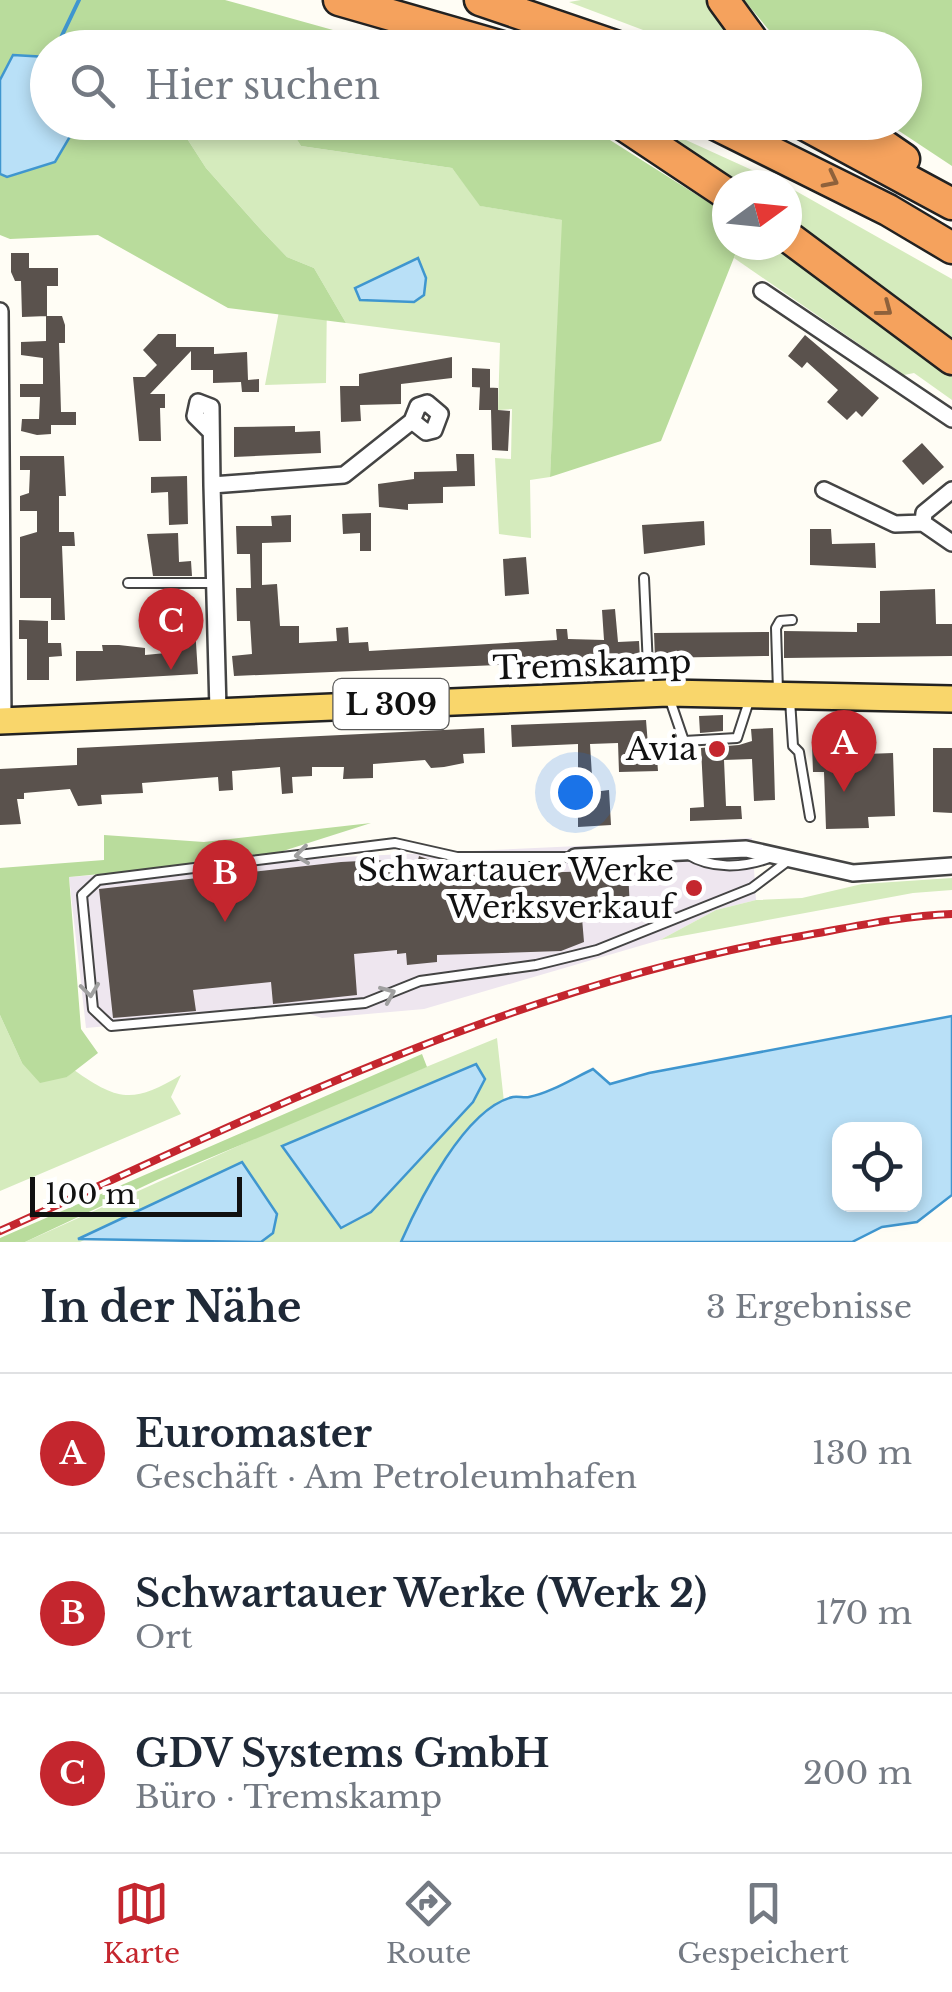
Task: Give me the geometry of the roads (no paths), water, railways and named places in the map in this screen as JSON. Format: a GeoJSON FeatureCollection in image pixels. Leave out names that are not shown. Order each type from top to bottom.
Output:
{"type":"FeatureCollection","features":[{"type":"Feature","properties":{"kind":"highway"},"geometry":{"type":"LineString","coordinates":[[339,0],[452,30]]}},
{"type":"Feature","properties":{"kind":"highway"},"geometry":{"type":"LineString","coordinates":[[480,0],[568,30]]}},
{"type":"Feature","properties":{"kind":"highway"},"geometry":{"type":"LineString","coordinates":[[723,0],[745,30]]}},
{"type":"Feature","properties":{"kind":"highway"},"geometry":{"type":"LineString","coordinates":[[422,20],[431,30]]}},
{"type":"Feature","properties":{"kind":"highway"},"geometry":{"type":"LineString","coordinates":[[646,140],[712,184]]}},
{"type":"Feature","properties":{"kind":"highway"},"geometry":{"type":"LineString","coordinates":[[747,140],[888,210],[952,248]]}},
{"type":"Feature","properties":{"kind":"highway"},"geometry":{"type":"LineString","coordinates":[[835,140],[952,201]]}},
{"type":"Feature","properties":{"kind":"highway"},"geometry":{"type":"LineString","coordinates":[[876,140],[917,168],[952,201]]}},
{"type":"Feature","properties":{"kind":"highway"},"geometry":{"type":"LineString","coordinates":[[802,247],[952,359]]}},
{"type":"Feature","properties":{"kind":"main road","name":"Tremskamp"},"geometry":{"type":"LineString","coordinates":[[2,720],[659,693],[952,699]]}},
{"type":"Feature","properties":{"kind":"street"},"geometry":{"type":"LineString","coordinates":[[762,291],[952,419]]}},
{"type":"Feature","properties":{"kind":"street"},"geometry":{"type":"LineString","coordinates":[[0,310],[2,720]]}},
{"type":"Feature","properties":{"kind":"street"},"geometry":{"type":"LineString","coordinates":[[212,485],[344,475],[412,422]]}},
{"type":"Feature","properties":{"kind":"street"},"geometry":{"type":"LineString","coordinates":[[211,432],[218,710]]}},
{"type":"Feature","properties":{"kind":"street"},"geometry":{"type":"LineString","coordinates":[[824,490],[895,524],[922,522],[952,543]]}},
{"type":"Feature","properties":{"kind":"street"},"geometry":{"type":"LineString","coordinates":[[922,522],[924,513],[952,490]]}},
{"type":"Feature","properties":{"kind":"street"},"geometry":{"type":"LineString","coordinates":[[574,856],[746,849],[853,873],[952,866]]}},
{"type":"Feature","properties":{"kind":"lane"},"geometry":{"type":"LineString","coordinates":[[644,578],[659,693],[684,740],[737,738],[751,694]]}},
{"type":"Feature","properties":{"kind":"lane"},"geometry":{"type":"LineString","coordinates":[[128,583],[214,582]]}},
{"type":"Feature","properties":{"kind":"lane"},"geometry":{"type":"LineString","coordinates":[[792,620],[780,621],[776,628],[793,746],[799,752],[810,817]]}},
{"type":"Feature","properties":{"kind":"lane"},"geometry":{"type":"LineString","coordinates":[[574,856],[457,857],[396,843],[98,880],[82,895],[93,1009],[111,1026],[366,1003],[420,980],[536,965],[597,950],[752,888],[781,858]]}},
{"type":"Feature","properties":{"kind":"water"},"geometry":{"type":"Polygon","coordinates":[[[13,55],[30,56],[30,140],[68,140],[55,162],[7,177],[0,174],[0,80],[13,55]]]}},
{"type":"Feature","properties":{"kind":"water"},"geometry":{"type":"Polygon","coordinates":[[[418,258],[426,278],[424,295],[414,302],[360,300],[355,288],[418,258]]]}},
{"type":"Feature","properties":{"kind":"water"},"geometry":{"type":"Polygon","coordinates":[[[952,1016],[952,1195],[917,1222],[882,1227],[852,1242],[401,1242],[446,1158],[461,1137],[495,1105],[513,1097],[545,1092],[593,1069],[610,1084],[649,1073],[952,1016]]]}},
{"type":"Feature","properties":{"kind":"water"},"geometry":{"type":"Polygon","coordinates":[[[476,1064],[485,1079],[473,1102],[371,1212],[341,1228],[282,1146],[476,1064]]]}},
{"type":"Feature","properties":{"kind":"water"},"geometry":{"type":"Polygon","coordinates":[[[242,1162],[277,1214],[273,1233],[261,1242],[78,1239],[242,1162]]]}},
{"type":"Feature","properties":{"kind":"waterway"},"geometry":{"type":"LineString","coordinates":[[65,30],[79,0]]}},
{"type":"Feature","properties":{"kind":"railway"},"geometry":{"type":"LineString","coordinates":[[0,1231],[392,1058],[593,986],[696,958],[802,936],[952,914]]}},
{"type":"Feature","properties":{"kind":"place","name":"GDV Systems GmbH"},"geometry":{"type":"Point","coordinates":[171,670]}},
{"type":"Feature","properties":{"kind":"place","name":"Avia"},"geometry":{"type":"Point","coordinates":[717,749]}},
{"type":"Feature","properties":{"kind":"place","name":"Euromaster"},"geometry":{"type":"Point","coordinates":[844,792]}},
{"type":"Feature","properties":{"kind":"place","name":"Schwartauer Werke Werksverkauf"},"geometry":{"type":"Point","coordinates":[694,888]}},
{"type":"Feature","properties":{"kind":"place","name":"Schwartauer Werke (Werk 2)"},"geometry":{"type":"Point","coordinates":[225,922]}}]}
